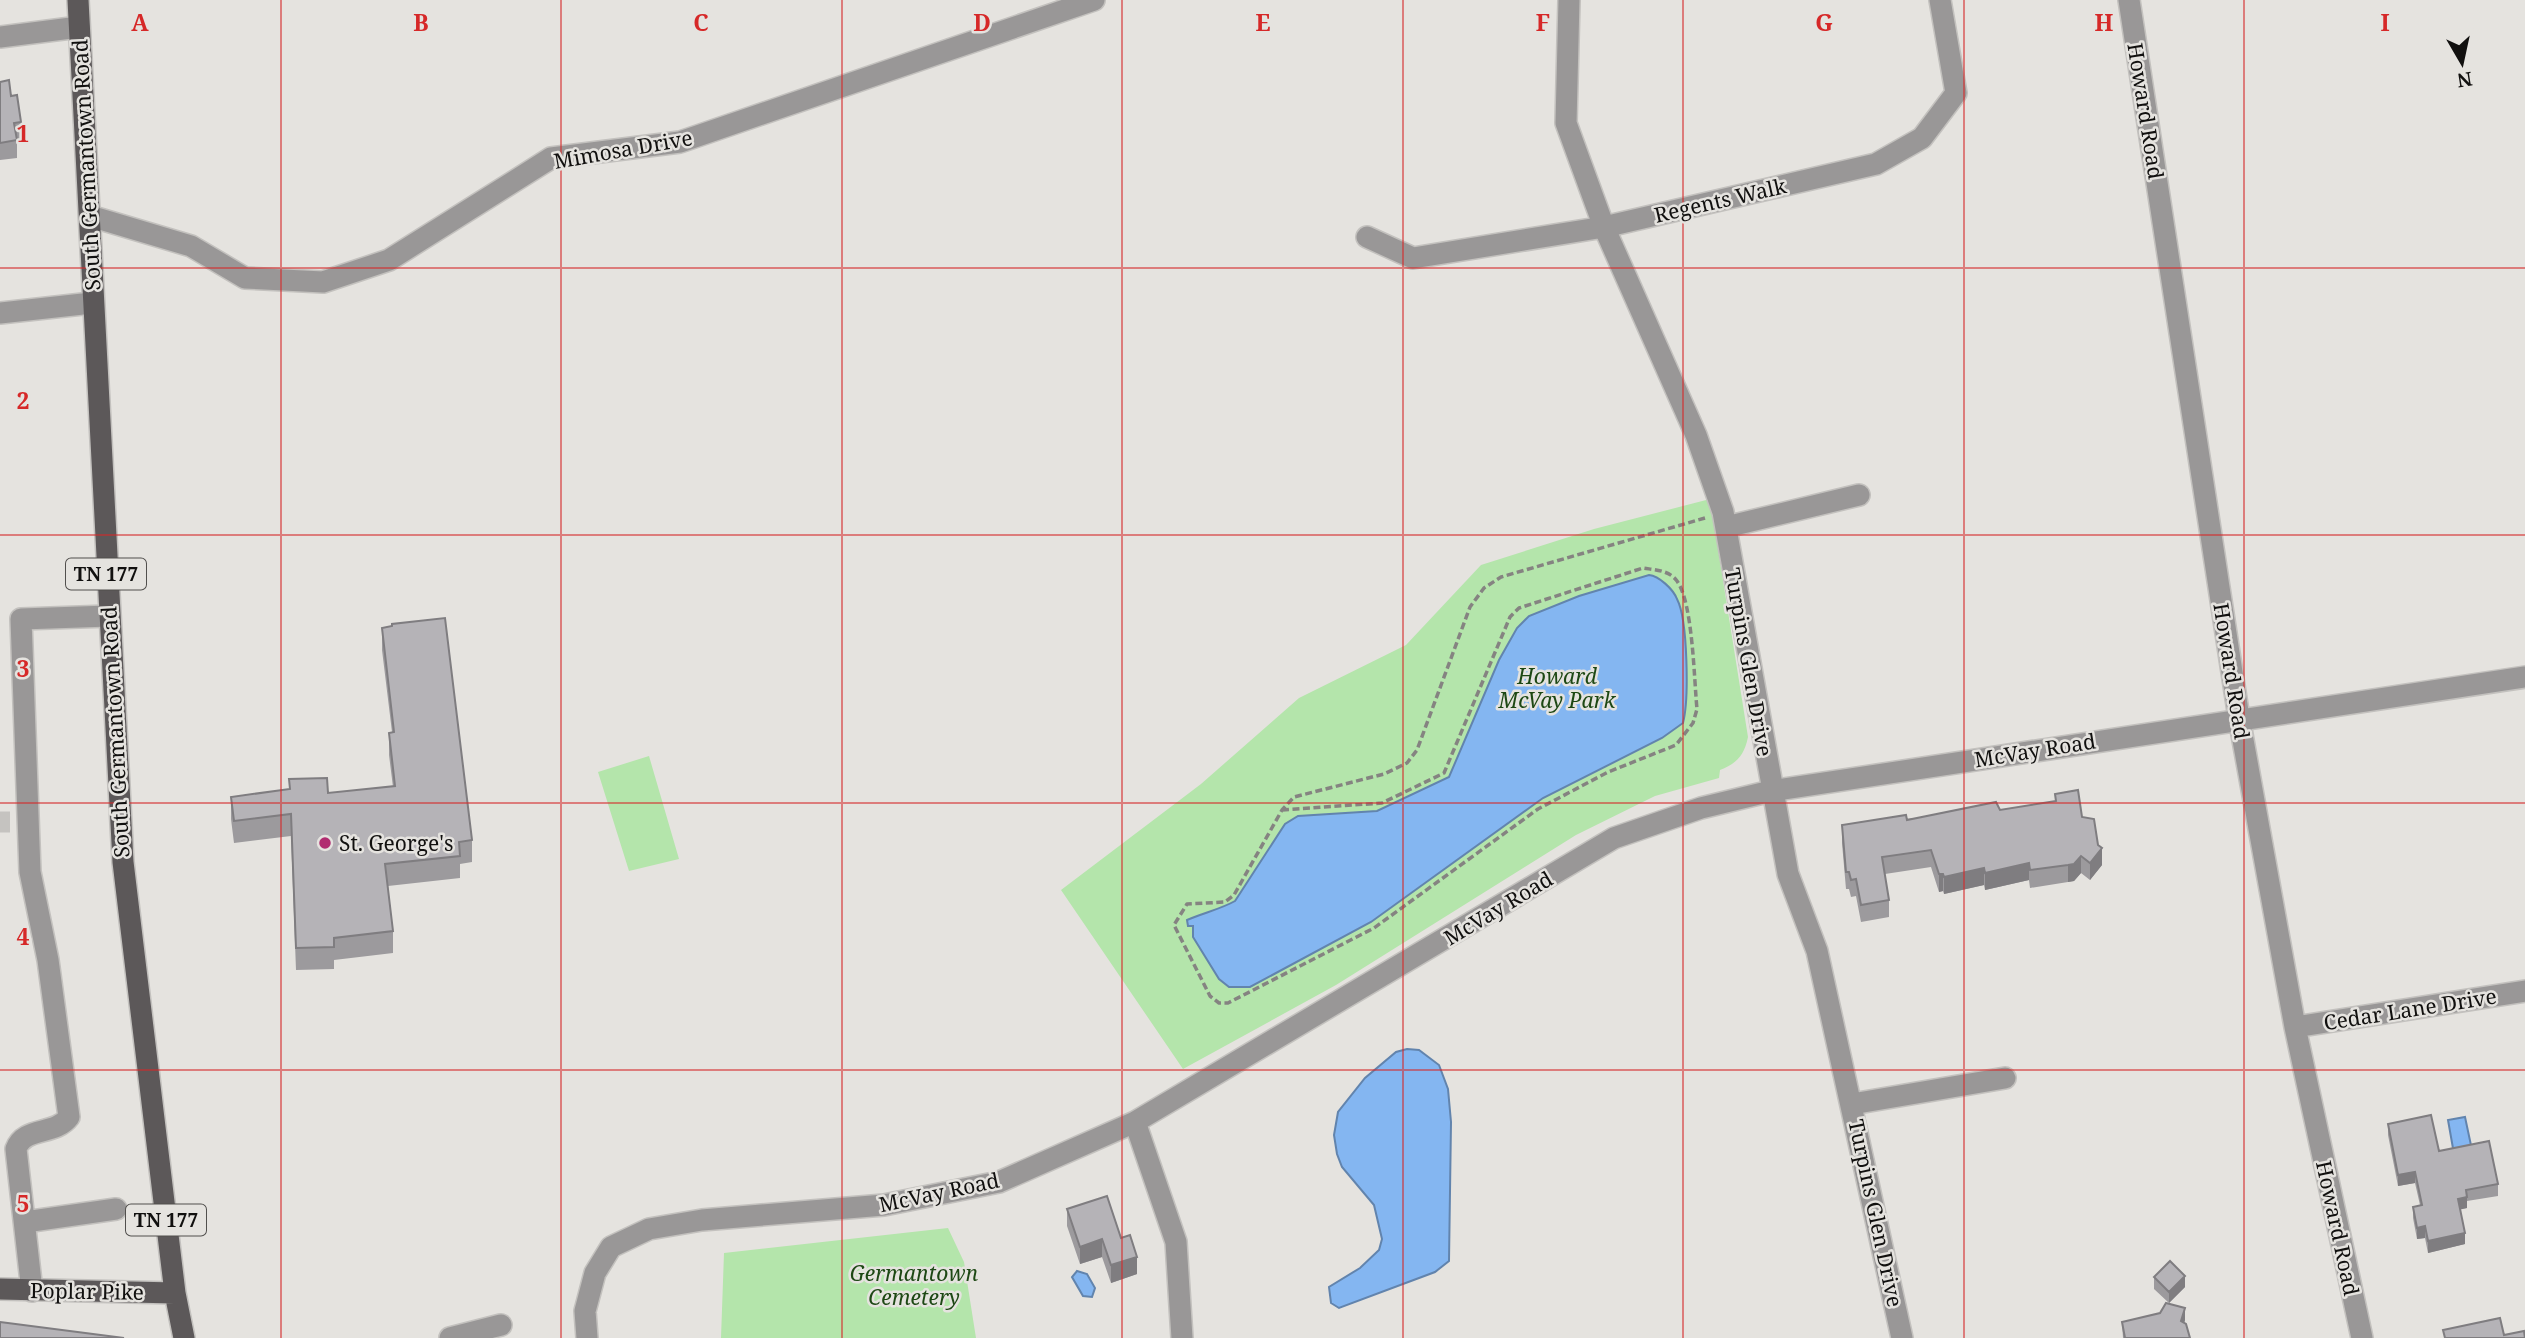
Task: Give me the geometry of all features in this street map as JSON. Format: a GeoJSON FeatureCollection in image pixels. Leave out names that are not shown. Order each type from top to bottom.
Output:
{"type":"FeatureCollection","features":[{"type":"Feature","properties":{"kind":"main road","name":"South Germantown Road"},"geometry":{"type":"LineString","coordinates":[[78,0],[123,862],[175,1293]]}},
{"type":"Feature","properties":{"kind":"main road","name":"Poplar Pike"},"geometry":{"type":"LineString","coordinates":[[0,1289],[175,1293]]}},
{"type":"Feature","properties":{"kind":"main road","name":"TN 177"},"geometry":{"type":"LineString","coordinates":[[175,1293],[184,1338]]}},
{"type":"Feature","properties":{"kind":"street","name":"Mimosa Drive"},"geometry":{"type":"LineString","coordinates":[[90,216],[191,246],[245,278],[323,282],[389,260],[551,158],[680,142],[1094,0]]}},
{"type":"Feature","properties":{"kind":"street","name":"Turpins Glen Drive"},"geometry":{"type":"LineString","coordinates":[[1569,0],[1566,122],[1604,227],[1696,435],[1725,520],[1788,874],[1818,951],[1902,1338]]}},
{"type":"Feature","properties":{"kind":"street","name":"Regents Walk"},"geometry":{"type":"LineString","coordinates":[[1367,237],[1413,258],[1604,227],[1876,164],[1922,138],[1956,93],[1940,0]]}},
{"type":"Feature","properties":{"kind":"street","name":"Howard Road"},"geometry":{"type":"LineString","coordinates":[[2129,0],[2239,718],[2295,1027],[2362,1338]]}},
{"type":"Feature","properties":{"kind":"street"},"geometry":{"type":"LineString","coordinates":[[0,37],[79,27]]}},
{"type":"Feature","properties":{"kind":"street"},"geometry":{"type":"LineString","coordinates":[[0,313],[92,303]]}},
{"type":"Feature","properties":{"kind":"street"},"geometry":{"type":"LineString","coordinates":[[1725,520],[1859,495]]}},
{"type":"Feature","properties":{"kind":"street"},"geometry":{"type":"LineString","coordinates":[[32,1291],[16,1149],[19,1141],[28,1135],[57,1128],[69,1117],[48,960],[20,822],[11,619],[109,616]]}},
{"type":"Feature","properties":{"kind":"street","name":"McVay Road"},"geometry":{"type":"LineString","coordinates":[[587,1338],[584,1311],[595,1273],[611,1247],[649,1229],[702,1220],[884,1205],[999,1182],[1136,1122],[1614,838],[1702,808],[1771,790],[2525,677]]}},
{"type":"Feature","properties":{"kind":"street","name":"Cedar Lane Drive"},"geometry":{"type":"LineString","coordinates":[[2295,1027],[2525,991]]}},
{"type":"Feature","properties":{"kind":"street"},"geometry":{"type":"LineString","coordinates":[[1852,1104],[2005,1078]]}},
{"type":"Feature","properties":{"kind":"street"},"geometry":{"type":"LineString","coordinates":[[1136,1122],[1176,1242],[1182,1338]]}},
{"type":"Feature","properties":{"kind":"street"},"geometry":{"type":"LineString","coordinates":[[24,1222],[116,1209]]}},
{"type":"Feature","properties":{"kind":"street"},"geometry":{"type":"LineString","coordinates":[[450,1338],[501,1325]]}},
{"type":"Feature","properties":{"kind":"path"},"geometry":{"type":"LineString","coordinates":[[1282,810],[1382,803],[1444,773],[1510,617],[1518,608],[1643,568],[1661,570],[1676,580],[1686,599],[1697,709],[1693,723],[1675,745],[1608,772],[1538,809],[1374,928],[1228,1003],[1219,1003],[1210,996],[1174,925],[1186,904],[1225,902],[1234,895],[1282,810],[1294,797],[1384,774],[1407,763],[1417,750],[1470,607],[1484,588],[1501,577],[1725,520]]}},
{"type":"Feature","properties":{"kind":"green space","name":"Howard McVay Park"},"geometry":{"type":"Polygon","coordinates":[[[1710,499],[1748,737],[1739,758],[1720,770],[1719,778],[1655,796],[1576,835],[1336,985],[1183,1069],[1061,890],[1201,784],[1299,698],[1406,645],[1481,565],[1594,529],[1710,499]]]}},
{"type":"Feature","properties":{"kind":"green space"},"geometry":{"type":"Polygon","coordinates":[[[649,756],[679,859],[629,871],[598,772],[649,756]]]}},
{"type":"Feature","properties":{"kind":"green space","name":"Germantown Cemetery"},"geometry":{"type":"Polygon","coordinates":[[[948,1228],[964,1262],[976,1338],[721,1338],[724,1253],[948,1228]]]}},
{"type":"Feature","properties":{"kind":"water"},"geometry":{"type":"Polygon","coordinates":[[[1649,575],[1669,587],[1681,609],[1686,660],[1683,723],[1662,738],[1543,798],[1371,922],[1250,987],[1229,987],[1219,979],[1193,937],[1193,926],[1188,926],[1187,920],[1235,901],[1285,824],[1298,816],[1377,811],[1449,777],[1499,660],[1517,628],[1529,616],[1579,596],[1649,575]]]}},
{"type":"Feature","properties":{"kind":"water"},"geometry":{"type":"Polygon","coordinates":[[[1419,1050],[1439,1065],[1448,1089],[1451,1122],[1449,1261],[1435,1272],[1339,1308],[1331,1303],[1329,1287],[1360,1268],[1379,1250],[1382,1239],[1374,1205],[1342,1167],[1337,1154],[1334,1135],[1338,1112],[1365,1078],[1396,1052],[1419,1050]]]}},
{"type":"Feature","properties":{"kind":"water"},"geometry":{"type":"Polygon","coordinates":[[[2465,1117],[2472,1150],[2454,1154],[2448,1120],[2465,1117]]]}},
{"type":"Feature","properties":{"kind":"water"},"geometry":{"type":"Polygon","coordinates":[[[1077,1271],[1087,1274],[1095,1288],[1092,1297],[1083,1296],[1072,1277],[1077,1271]]]}},
{"type":"Feature","properties":{"kind":"building"},"geometry":{"type":"Polygon","coordinates":[[[9,80],[11,96],[17,95],[21,122],[14,123],[17,140],[0,143],[0,82],[9,80]]]}},
{"type":"Feature","properties":{"kind":"building"},"geometry":{"type":"Polygon","coordinates":[[[445,618],[472,840],[459,842],[460,856],[385,864],[393,931],[334,938],[334,947],[296,948],[291,814],[234,821],[231,797],[290,789],[289,779],[327,778],[328,793],[395,786],[389,733],[394,732],[382,628],[392,624],[445,618]]]}},
{"type":"Feature","properties":{"kind":"building"},"geometry":{"type":"Polygon","coordinates":[[[2078,790],[2082,817],[2094,819],[2098,845],[2102,848],[2090,863],[2081,856],[2074,864],[2068,865],[2030,870],[2029,863],[1985,873],[1984,868],[1944,877],[1939,874],[1931,850],[1882,857],[1889,900],[1861,905],[1856,879],[1851,880],[1849,872],[1846,872],[1842,825],[1906,815],[1907,820],[1996,802],[2000,810],[2056,801],[2055,794],[2078,790]]]}},
{"type":"Feature","properties":{"kind":"building"},"geometry":{"type":"Polygon","coordinates":[[[2431,1115],[2439,1151],[2489,1141],[2498,1184],[2466,1190],[2467,1197],[2458,1199],[2465,1233],[2428,1241],[2425,1226],[2417,1228],[2413,1207],[2422,1205],[2415,1172],[2398,1175],[2388,1124],[2431,1115]]]}},
{"type":"Feature","properties":{"kind":"building"},"geometry":{"type":"Polygon","coordinates":[[[1107,1196],[1121,1238],[1130,1235],[1137,1257],[1111,1265],[1102,1239],[1080,1247],[1067,1209],[1107,1196]]]}},
{"type":"Feature","properties":{"kind":"building"},"geometry":{"type":"Polygon","coordinates":[[[2170,1261],[2185,1276],[2169,1292],[2154,1277],[2170,1261]]]}},
{"type":"Feature","properties":{"kind":"building"},"geometry":{"type":"Polygon","coordinates":[[[2166,1303],[2185,1308],[2181,1321],[2186,1324],[2190,1338],[2125,1338],[2122,1322],[2160,1313],[2166,1303]]]}},
{"type":"Feature","properties":{"kind":"building"},"geometry":{"type":"Polygon","coordinates":[[[2500,1318],[2504,1335],[2524,1331],[2525,1338],[2445,1338],[2443,1330],[2500,1318]]]}},
{"type":"Feature","properties":{"kind":"building"},"geometry":{"type":"Polygon","coordinates":[[[0,1322],[124,1338],[0,1338],[0,1322]]]}},
{"type":"Feature","properties":{"kind":"tunnel"},"geometry":{"type":"LineString","coordinates":[[0,822],[10,822]]}},
{"type":"Feature","properties":{"kind":"place","name":"St. George's"},"geometry":{"type":"Point","coordinates":[325,843]}}]}
